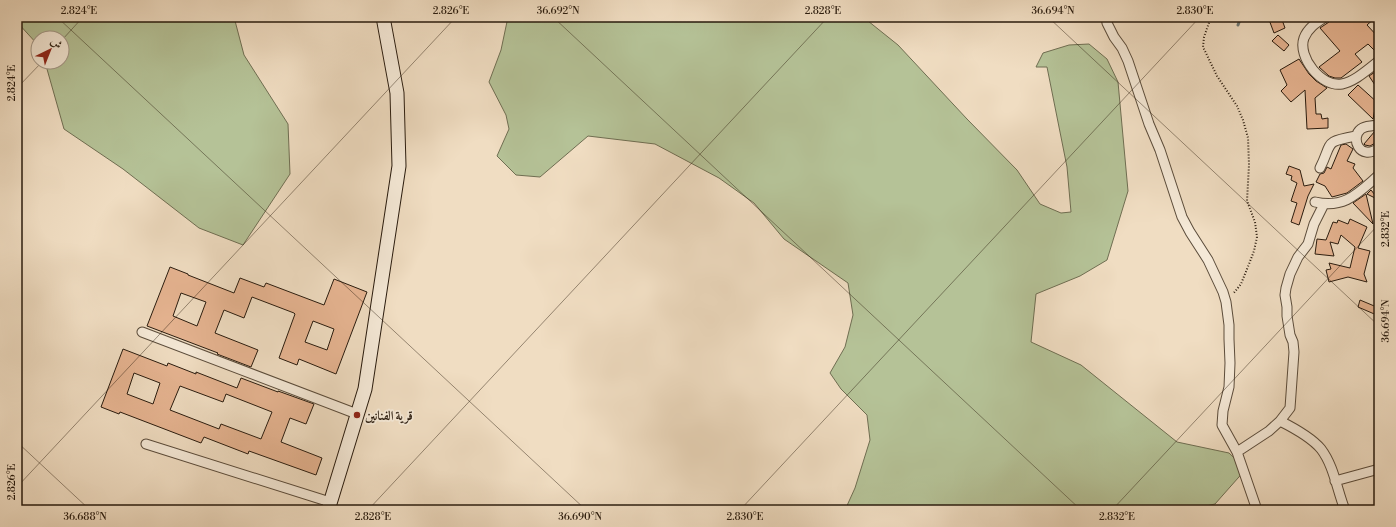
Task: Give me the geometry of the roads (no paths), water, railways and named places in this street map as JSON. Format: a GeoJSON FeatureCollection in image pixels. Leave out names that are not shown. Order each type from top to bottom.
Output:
{"type":"FeatureCollection","features":[{"type":"Feature","properties":{"kind":"main road"},"geometry":{"type":"LineString","coordinates":[[329,506],[365,388],[399,166],[397,93],[383,17]]}},
{"type":"Feature","properties":{"kind":"street"},"geometry":{"type":"LineString","coordinates":[[1106,17],[1107,23],[1128,61],[1182,217],[1208,260],[1223,292],[1229,325],[1230,363],[1229,387],[1223,411],[1222,425],[1237,452],[1257,510]]}},
{"type":"Feature","properties":{"kind":"street"},"geometry":{"type":"LineString","coordinates":[[1325,17],[1308,29],[1303,40],[1303,51],[1308,62],[1321,78],[1330,83],[1340,84],[1350,82],[1379,61]]}},
{"type":"Feature","properties":{"kind":"street"},"geometry":{"type":"LineString","coordinates":[[1379,124],[1359,130],[1356,136],[1356,142],[1363,152],[1367,154],[1373,153],[1379,148]]}},
{"type":"Feature","properties":{"kind":"street"},"geometry":{"type":"LineString","coordinates":[[1320,168],[1331,142],[1338,139],[1356,136]]}},
{"type":"Feature","properties":{"kind":"street"},"geometry":{"type":"LineString","coordinates":[[1237,452],[1261,437],[1280,421],[1290,408],[1294,352],[1293,342],[1290,335],[1285,295],[1296,261],[1308,244],[1319,203],[1335,204],[1350,198],[1359,193],[1379,175]]}},
{"type":"Feature","properties":{"kind":"street"},"geometry":{"type":"LineString","coordinates":[[142,332],[357,414]]}},
{"type":"Feature","properties":{"kind":"street"},"geometry":{"type":"LineString","coordinates":[[1280,421],[1308,438],[1321,449],[1329,463],[1345,510]]}},
{"type":"Feature","properties":{"kind":"street"},"geometry":{"type":"LineString","coordinates":[[146,444],[329,506]]}},
{"type":"Feature","properties":{"kind":"street"},"geometry":{"type":"LineString","coordinates":[[1335,481],[1379,469]]}},
{"type":"Feature","properties":{"kind":"waterway"},"geometry":{"type":"LineString","coordinates":[[1238,25],[1241,17]]}},
{"type":"Feature","properties":{"kind":"place","name":"قرية الفنانين"},"geometry":{"type":"Point","coordinates":[357,415]}}]}
